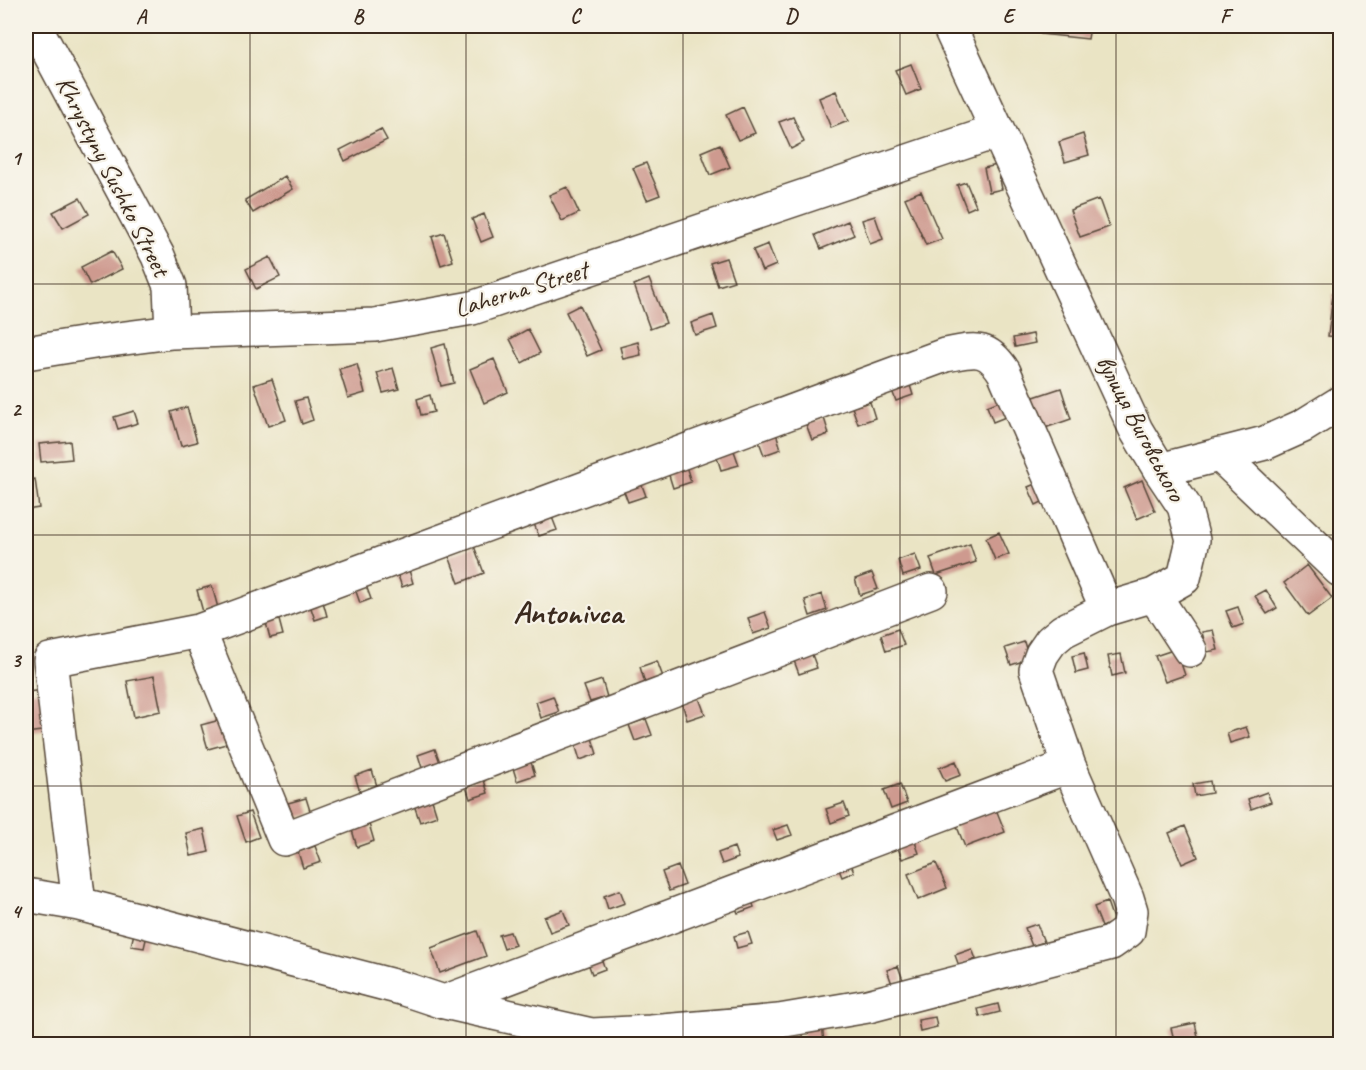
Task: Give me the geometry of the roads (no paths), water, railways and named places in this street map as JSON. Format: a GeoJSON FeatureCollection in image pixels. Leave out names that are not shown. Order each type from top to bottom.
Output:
{"type":"FeatureCollection","features":[{"type":"Feature","properties":{"kind":"street","name":"Khrystyny Sushko Street"},"geometry":{"type":"LineString","coordinates":[[34,26],[158,256],[170,286],[172,332]]}},
{"type":"Feature","properties":{"kind":"street","name":"вулиця Виговського"},"geometry":{"type":"LineString","coordinates":[[780,1033],[868,1006],[1111,943],[1128,931],[1131,912],[1127,898],[1069,766],[1036,670],[1042,654],[1051,641],[1063,631],[1107,609],[1154,595],[1184,578],[1193,540],[1184,506],[1136,430],[949,26]]}},
{"type":"Feature","properties":{"kind":"street","name":"Laherna Street"},"geometry":{"type":"LineString","coordinates":[[26,353],[172,332],[375,325],[472,308],[998,131]]}},
{"type":"Feature","properties":{"kind":"street"},"geometry":{"type":"LineString","coordinates":[[79,904],[50,660],[199,631],[945,355],[978,349],[996,359],[1004,372],[1107,609]]}},
{"type":"Feature","properties":{"kind":"street"},"geometry":{"type":"LineString","coordinates":[[1160,470],[1265,443],[1303,426],[1341,403]]}},
{"type":"Feature","properties":{"kind":"street"},"geometry":{"type":"LineString","coordinates":[[1219,454],[1341,570]]}},
{"type":"Feature","properties":{"kind":"street"},"geometry":{"type":"LineString","coordinates":[[199,631],[284,839],[932,591]]}},
{"type":"Feature","properties":{"kind":"street"},"geometry":{"type":"LineString","coordinates":[[1154,595],[1190,650]]}},
{"type":"Feature","properties":{"kind":"street"},"geometry":{"type":"LineString","coordinates":[[444,1002],[1069,766]]}},
{"type":"Feature","properties":{"kind":"street"},"geometry":{"type":"LineString","coordinates":[[26,895],[79,904],[591,1040],[651,1032],[780,1033]]}},
{"type":"Feature","properties":{"kind":"district","name":"Antonivca"},"geometry":{"type":"Point","coordinates":[568,612]}}]}
